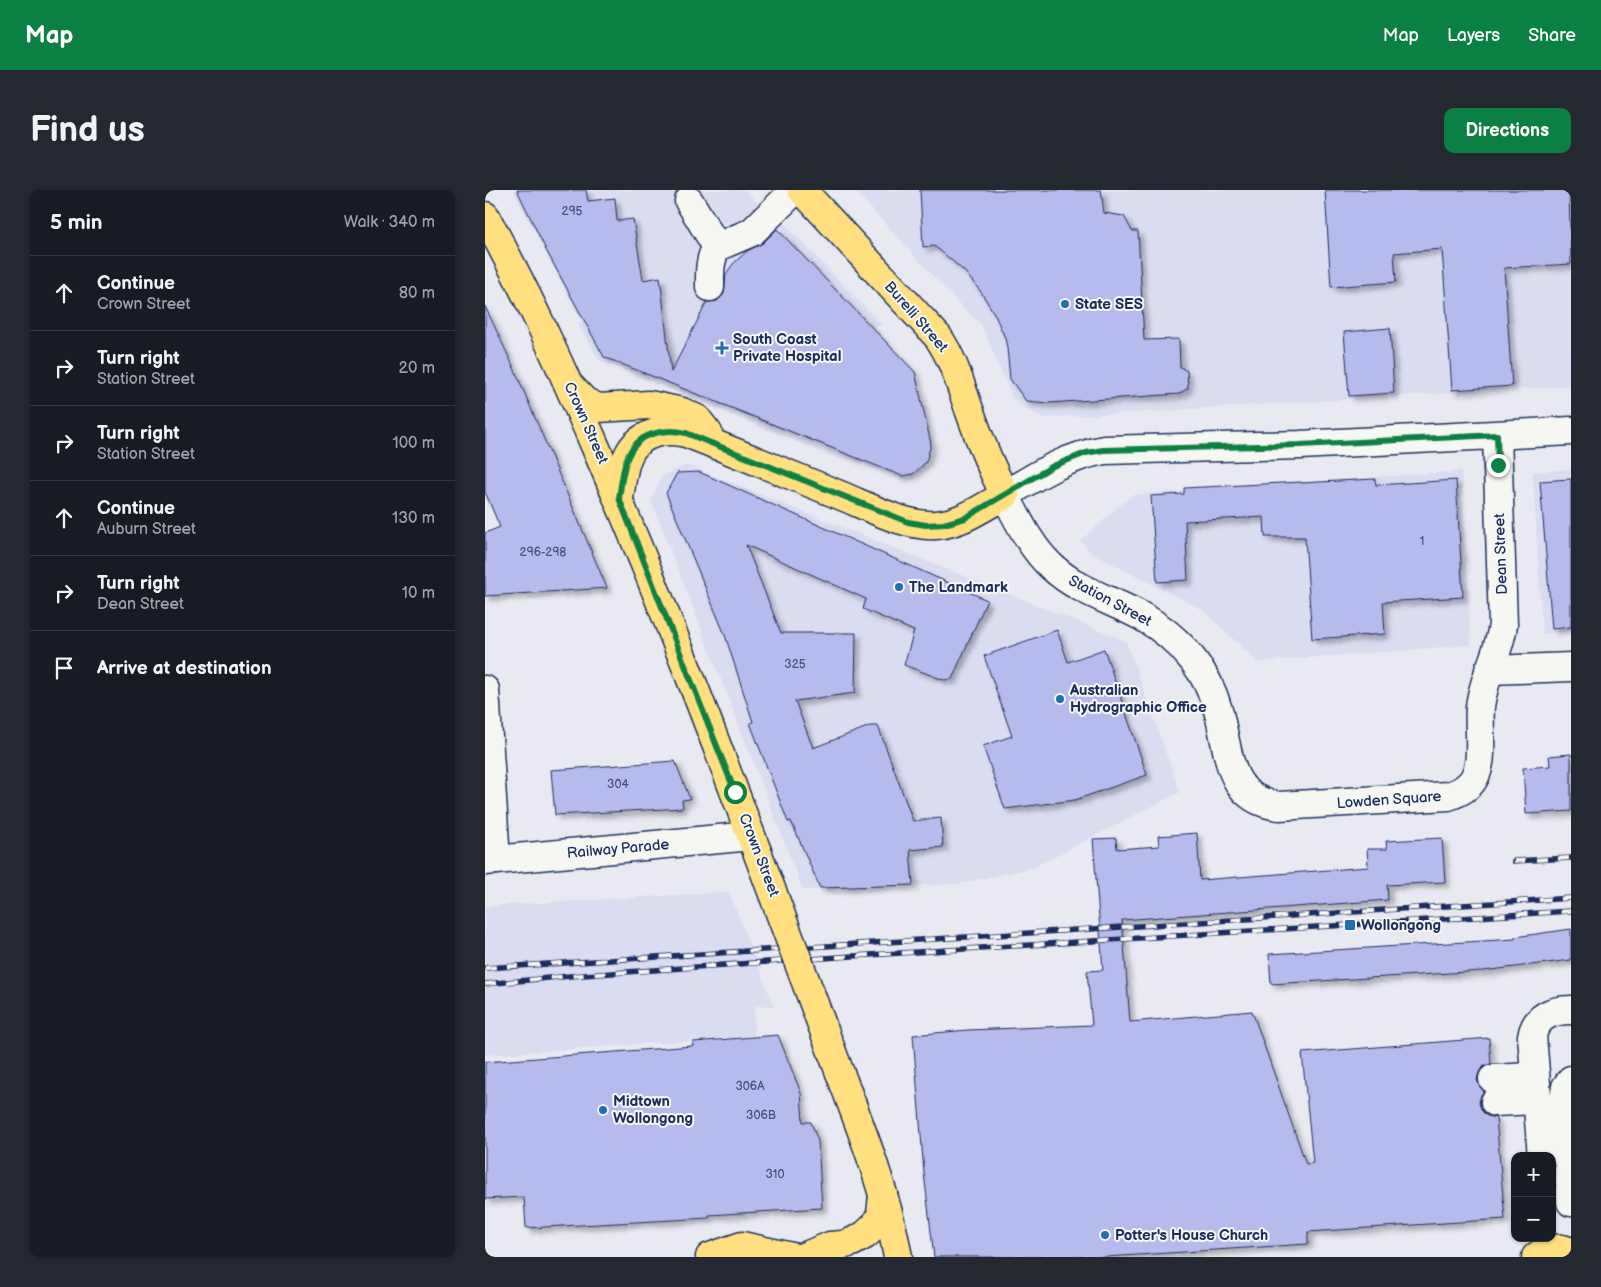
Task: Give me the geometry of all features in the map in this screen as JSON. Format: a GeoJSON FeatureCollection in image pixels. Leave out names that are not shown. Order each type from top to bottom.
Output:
{"type":"FeatureCollection","features":[{"type":"Feature","properties":{"kind":"main road","name":"Burelli Street"},"geometry":{"type":"LineString","coordinates":[[802,190],[945,347],[955,368],[988,459],[1005,495]]}},
{"type":"Feature","properties":{"kind":"main road","name":"Crown Street"},"geometry":{"type":"LineString","coordinates":[[485,216],[514,268],[570,385],[619,498],[720,752],[883,1193],[898,1257]]}},
{"type":"Feature","properties":{"kind":"main road"},"geometry":{"type":"LineString","coordinates":[[570,385],[584,401],[598,408],[649,405],[682,412],[697,418],[718,446]]}},
{"type":"Feature","properties":{"kind":"main road"},"geometry":{"type":"LineString","coordinates":[[619,498],[629,453],[634,444],[643,437],[659,432],[676,430],[917,524],[934,525],[957,521],[1005,495]]}},
{"type":"Feature","properties":{"kind":"main road"},"geometry":{"type":"LineString","coordinates":[[803,1257],[830,1246],[853,1242],[865,1235],[875,1226],[881,1214],[883,1193]]}},
{"type":"Feature","properties":{"kind":"main road"},"geometry":{"type":"LineString","coordinates":[[711,1257],[742,1246],[792,1257]]}},
{"type":"Feature","properties":{"kind":"street"},"geometry":{"type":"LineString","coordinates":[[710,287],[711,264],[717,247],[752,232],[795,190]]}},
{"type":"Feature","properties":{"kind":"street"},"geometry":{"type":"LineString","coordinates":[[689,201],[717,247]]}},
{"type":"Feature","properties":{"kind":"street"},"geometry":{"type":"LineString","coordinates":[[1005,495],[1053,466],[1086,453],[1103,450],[1300,445],[1571,431]]}},
{"type":"Feature","properties":{"kind":"street","name":"Dean Street"},"geometry":{"type":"LineString","coordinates":[[1489,670],[1500,640],[1503,625],[1497,435]]}},
{"type":"Feature","properties":{"kind":"street","name":"Station Street"},"geometry":{"type":"LineString","coordinates":[[1005,495],[1024,530],[1051,566],[1080,587],[1155,624],[1181,646],[1193,660],[1204,675],[1212,691],[1233,770]]}},
{"type":"Feature","properties":{"kind":"street"},"geometry":{"type":"LineString","coordinates":[[1489,670],[1571,667]]}},
{"type":"Feature","properties":{"kind":"street","name":"Lowden Square"},"geometry":{"type":"LineString","coordinates":[[1233,770],[1238,782],[1255,800],[1279,806],[1439,797],[1456,794],[1474,780],[1477,772],[1480,708],[1489,670]]}},
{"type":"Feature","properties":{"kind":"street"},"geometry":{"type":"LineString","coordinates":[[485,690],[490,861]]}},
{"type":"Feature","properties":{"kind":"street","name":"Railway Parade"},"geometry":{"type":"LineString","coordinates":[[490,861],[751,836]]}},
{"type":"Feature","properties":{"kind":"street"},"geometry":{"type":"LineString","coordinates":[[1542,1152],[1532,1036],[1536,1023],[1546,1015],[1555,1011],[1571,1010]]}},
{"type":"Feature","properties":{"kind":"street"},"geometry":{"type":"LineString","coordinates":[[1571,1080],[1566,1087],[1564,1100],[1571,1202]]}},
{"type":"Feature","properties":{"kind":"street"},"geometry":{"type":"LineString","coordinates":[[1494,1091],[1535,1088]]}},
{"type":"Feature","properties":{"kind":"shaded area"},"geometry":{"type":"Polygon","coordinates":[[[513,190],[745,190],[779,225],[783,222],[882,325],[874,328],[915,372],[931,444],[925,468],[914,479],[900,479],[843,456],[841,460],[599,360],[577,323],[583,322],[513,190]]]}},
{"type":"Feature","properties":{"kind":"shaded area"},"geometry":{"type":"Polygon","coordinates":[[[854,190],[1571,190],[1571,386],[1043,418],[1025,409],[1012,397],[981,324],[962,307],[854,190]]]}},
{"type":"Feature","properties":{"kind":"shaded area"},"geometry":{"type":"Polygon","coordinates":[[[687,465],[1126,641],[1180,792],[1032,868],[958,884],[803,890],[651,500],[662,476],[687,465]]]}},
{"type":"Feature","properties":{"kind":"shaded area"},"geometry":{"type":"Polygon","coordinates":[[[1571,469],[1571,631],[1542,634],[1533,472],[1571,469]]]}},
{"type":"Feature","properties":{"kind":"shaded area"},"geometry":{"type":"Polygon","coordinates":[[[1461,471],[1471,645],[1257,662],[1203,610],[1093,554],[1080,541],[1132,495],[1461,471]]]}},
{"type":"Feature","properties":{"kind":"shaded area"},"geometry":{"type":"Polygon","coordinates":[[[729,892],[774,1006],[755,1006],[754,1036],[485,1055],[485,906],[729,892]]]}},
{"type":"Feature","properties":{"kind":"building"},"geometry":{"type":"Polygon","coordinates":[[[517,190],[586,190],[588,201],[615,198],[617,221],[633,219],[643,280],[660,277],[671,372],[707,302],[717,301],[724,294],[726,274],[733,264],[747,251],[763,243],[777,229],[915,372],[931,444],[926,462],[913,474],[902,476],[604,357],[546,250],[517,190]]]}},
{"type":"Feature","properties":{"kind":"building","name":"State SES"},"geometry":{"type":"Polygon","coordinates":[[[920,190],[1101,190],[1104,213],[1124,216],[1132,231],[1138,231],[1144,340],[1179,339],[1180,367],[1187,371],[1188,388],[1179,394],[1049,403],[1026,401],[1010,379],[1005,338],[995,315],[981,292],[964,271],[934,246],[923,247],[920,190]]]}},
{"type":"Feature","properties":{"kind":"building"},"geometry":{"type":"Polygon","coordinates":[[[1325,190],[1569,190],[1571,264],[1504,268],[1512,386],[1452,390],[1442,249],[1394,253],[1396,282],[1331,287],[1325,190]]]}},
{"type":"Feature","properties":{"kind":"building"},"geometry":{"type":"Polygon","coordinates":[[[485,306],[514,368],[607,588],[485,596],[485,533],[500,527],[485,492],[485,306]]]}},
{"type":"Feature","properties":{"kind":"building"},"geometry":{"type":"Polygon","coordinates":[[[1390,328],[1394,393],[1349,396],[1344,332],[1390,328]]]}},
{"type":"Feature","properties":{"kind":"building"},"geometry":{"type":"Polygon","coordinates":[[[699,472],[987,600],[952,679],[944,680],[904,665],[914,631],[863,609],[866,599],[746,545],[781,633],[856,633],[855,693],[795,701],[813,748],[870,726],[878,726],[913,821],[941,818],[943,847],[910,850],[913,885],[820,888],[791,821],[788,822],[750,723],[753,722],[725,635],[666,493],[677,473],[699,472]]]}},
{"type":"Feature","properties":{"kind":"building"},"geometry":{"type":"Polygon","coordinates":[[[1375,479],[1376,485],[1456,480],[1463,597],[1383,602],[1385,634],[1312,639],[1305,537],[1265,537],[1264,517],[1185,521],[1188,580],[1157,582],[1151,496],[1184,494],[1184,488],[1375,479]]]}},
{"type":"Feature","properties":{"kind":"building"},"geometry":{"type":"Polygon","coordinates":[[[1571,479],[1571,627],[1552,629],[1540,481],[1571,479]]]}},
{"type":"Feature","properties":{"kind":"building","name":"Australian Hydrographic Office"},"geometry":{"type":"Polygon","coordinates":[[[1057,630],[1068,662],[1104,649],[1147,775],[1075,800],[1005,809],[983,746],[1012,736],[984,656],[1057,630]]]}},
{"type":"Feature","properties":{"kind":"building"},"geometry":{"type":"Polygon","coordinates":[[[1571,754],[1571,811],[1526,814],[1523,768],[1550,766],[1549,756],[1571,754]]]}},
{"type":"Feature","properties":{"kind":"building"},"geometry":{"type":"Polygon","coordinates":[[[675,761],[690,799],[682,800],[683,808],[555,815],[551,770],[675,761]]]}},
{"type":"Feature","properties":{"kind":"building"},"geometry":{"type":"Polygon","coordinates":[[[1197,833],[1200,880],[1368,867],[1367,849],[1387,849],[1386,841],[1442,838],[1445,882],[1387,885],[1388,900],[1122,920],[1130,1022],[1252,1011],[1306,1164],[1313,1163],[1302,1053],[1489,1038],[1491,1064],[1484,1066],[1479,1072],[1477,1080],[1484,1091],[1479,1103],[1482,1111],[1487,1116],[1496,1118],[1505,1219],[1308,1232],[1308,1244],[1106,1257],[934,1257],[924,1173],[913,1035],[968,1030],[1092,1025],[1087,971],[1103,970],[1093,839],[1116,838],[1117,849],[1159,846],[1158,836],[1197,833]]]}},
{"type":"Feature","properties":{"kind":"building"},"geometry":{"type":"Polygon","coordinates":[[[1571,929],[1571,960],[1483,971],[1271,984],[1269,954],[1515,939],[1515,937],[1571,929]]]}},
{"type":"Feature","properties":{"kind":"building"},"geometry":{"type":"Polygon","coordinates":[[[778,1035],[801,1093],[803,1122],[811,1122],[818,1141],[822,1208],[709,1215],[709,1218],[526,1228],[524,1197],[485,1199],[485,1062],[693,1046],[693,1042],[778,1035]]]}},
{"type":"Feature","properties":{"kind":"railway"},"geometry":{"type":"LineString","coordinates":[[1514,861],[1571,858]]}},
{"type":"Feature","properties":{"kind":"railway"},"geometry":{"type":"LineString","coordinates":[[485,968],[1571,898]]}},
{"type":"Feature","properties":{"kind":"railway"},"geometry":{"type":"LineString","coordinates":[[485,984],[570,976],[853,956],[1571,911]]}},
{"type":"Feature","properties":{"kind":"place","name":"State SES"},"geometry":{"type":"Point","coordinates":[1065,304]}},
{"type":"Feature","properties":{"kind":"place","name":"South Coast Private Hospital"},"geometry":{"type":"Point","coordinates":[722,348]}},
{"type":"Feature","properties":{"kind":"place","name":"The Landmark"},"geometry":{"type":"Point","coordinates":[899,587]}},
{"type":"Feature","properties":{"kind":"place","name":"Australian Hydrographic Office"},"geometry":{"type":"Point","coordinates":[1060,699]}},
{"type":"Feature","properties":{"kind":"place","name":"Wollongong"},"geometry":{"type":"Point","coordinates":[1350,925]}},
{"type":"Feature","properties":{"kind":"place","name":"Midtown Wollongong"},"geometry":{"type":"Point","coordinates":[603,1110]}},
{"type":"Feature","properties":{"kind":"place","name":"Potter's House Church"},"geometry":{"type":"Point","coordinates":[1105,1235]}},
{"type":"Feature","properties":{"kind":"route"},"geometry":{"type":"LineString","coordinates":[[735,792],[619,498],[629,453],[634,444],[643,437],[671,430],[686,433],[908,522],[926,525],[944,524],[965,518],[1053,466],[1086,453],[1103,450],[1300,445],[1497,435],[1498,465]]}}]}
